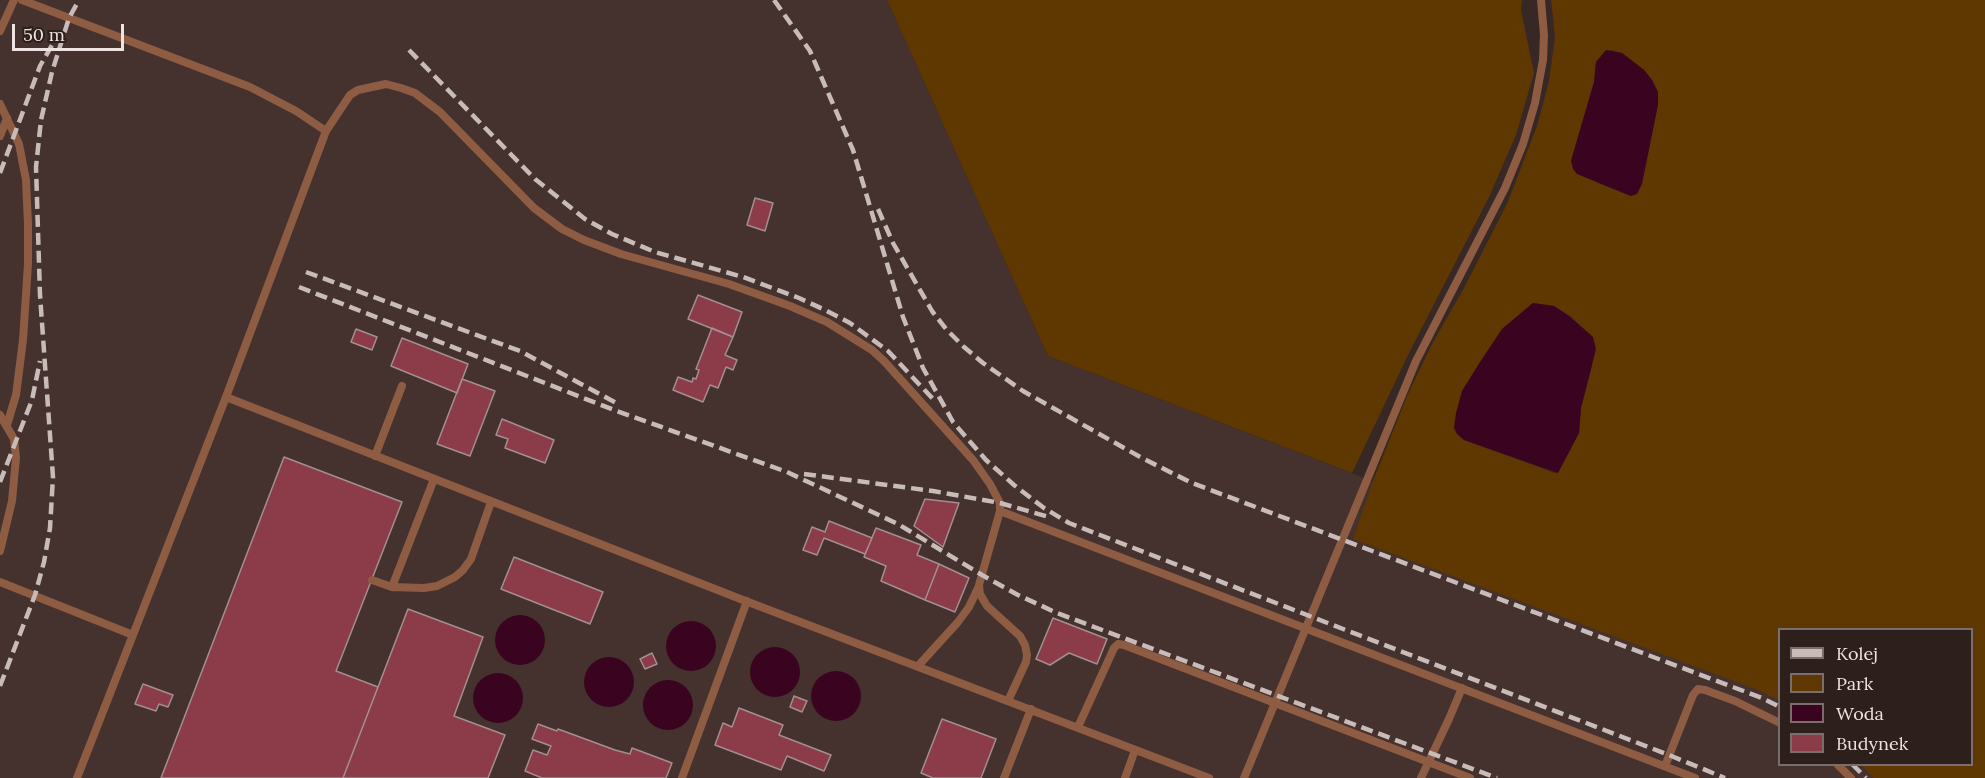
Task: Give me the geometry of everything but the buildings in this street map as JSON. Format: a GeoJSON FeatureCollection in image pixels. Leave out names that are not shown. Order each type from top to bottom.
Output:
{"type":"FeatureCollection","features":[{"type":"Feature","properties":{"kind":"lane"},"geometry":{"type":"LineString","coordinates":[[0,30],[15,0]]}},
{"type":"Feature","properties":{"kind":"lane"},"geometry":{"type":"LineString","coordinates":[[22,0],[250,87],[296,111],[326,131]]}},
{"type":"Feature","properties":{"kind":"lane"},"geometry":{"type":"LineString","coordinates":[[1244,778],[1416,361],[1505,188],[1523,144],[1535,104],[1543,60],[1544,35],[1541,0]]}},
{"type":"Feature","properties":{"kind":"lane"},"geometry":{"type":"LineString","coordinates":[[77,778],[226,397],[326,131],[350,96],[358,90],[386,84],[415,93],[440,112],[534,208],[584,240],[621,254],[729,284],[790,306],[827,322],[858,340],[884,361],[973,460],[1000,503],[1000,511],[979,585],[969,607],[918,666]]}},
{"type":"Feature","properties":{"kind":"lane"},"geometry":{"type":"LineString","coordinates":[[0,104],[20,144],[26,180],[28,264],[23,340],[16,395],[7,425]]}},
{"type":"Feature","properties":{"kind":"lane"},"geometry":{"type":"LineString","coordinates":[[0,136],[7,118]]}},
{"type":"Feature","properties":{"kind":"lane"},"geometry":{"type":"LineString","coordinates":[[375,456],[402,386]]}},
{"type":"Feature","properties":{"kind":"lane"},"geometry":{"type":"LineString","coordinates":[[226,397],[491,502],[1209,778]]}},
{"type":"Feature","properties":{"kind":"lane"},"geometry":{"type":"LineString","coordinates":[[0,415],[14,439],[15,476],[12,501],[0,551]]}},
{"type":"Feature","properties":{"kind":"lane"},"geometry":{"type":"LineString","coordinates":[[392,587],[434,479]]}},
{"type":"Feature","properties":{"kind":"lane"},"geometry":{"type":"LineString","coordinates":[[372,580],[392,587],[424,588],[437,586],[456,577],[471,559],[491,502]]}},
{"type":"Feature","properties":{"kind":"lane"},"geometry":{"type":"LineString","coordinates":[[1000,511],[1695,778]]}},
{"type":"Feature","properties":{"kind":"lane"},"geometry":{"type":"LineString","coordinates":[[0,582],[133,635]]}},
{"type":"Feature","properties":{"kind":"lane"},"geometry":{"type":"LineString","coordinates":[[979,585],[980,594],[987,606],[1020,636],[1025,645],[1026,662],[1008,701]]}},
{"type":"Feature","properties":{"kind":"lane"},"geometry":{"type":"LineString","coordinates":[[682,778],[747,601]]}},
{"type":"Feature","properties":{"kind":"lane"},"geometry":{"type":"LineString","coordinates":[[1078,728],[1114,648],[1118,644],[1470,778]]}},
{"type":"Feature","properties":{"kind":"lane"},"geometry":{"type":"LineString","coordinates":[[1420,778],[1462,688]]}},
{"type":"Feature","properties":{"kind":"lane"},"geometry":{"type":"LineString","coordinates":[[1665,766],[1693,695],[1698,689],[1735,701],[1778,722]]}},
{"type":"Feature","properties":{"kind":"lane"},"geometry":{"type":"LineString","coordinates":[[1004,778],[1031,710]]}},
{"type":"Feature","properties":{"kind":"lane"},"geometry":{"type":"LineString","coordinates":[[1125,778],[1136,750]]}},
{"type":"Feature","properties":{"kind":"lane"},"geometry":{"type":"LineString","coordinates":[[1839,766],[1851,778]]}},
{"type":"Feature","properties":{"kind":"shaded area"},"geometry":{"type":"Polygon","coordinates":[[[0,0],[887,0],[1048,356],[1778,638],[1778,766],[1973,766],[1985,717],[1985,778],[0,778],[0,0]]]}},
{"type":"Feature","properties":{"kind":"green space"},"geometry":{"type":"Polygon","coordinates":[[[887,0],[1522,0],[1521,10],[1534,73],[1516,135],[1489,197],[1409,353],[1352,473],[1048,356],[887,0]]]}},
{"type":"Feature","properties":{"kind":"green space"},"geometry":{"type":"Polygon","coordinates":[[[1551,0],[1985,0],[1985,778],[1873,778],[1863,766],[1973,766],[1973,628],[1778,628],[1778,700],[1758,690],[1353,539],[1373,481],[1408,394],[1432,344],[1507,204],[1537,126],[1549,81],[1555,37],[1551,0]],[[1611,50],[1596,62],[1594,82],[1571,161],[1598,183],[1631,196],[1658,105],[1658,92],[1644,70],[1622,53],[1611,50]],[[1533,303],[1502,329],[1462,391],[1464,440],[1555,473],[1558,472],[1579,433],[1581,408],[1592,366],[1593,337],[1570,316],[1554,306],[1533,303]]]}},
{"type":"Feature","properties":{"kind":"water"},"geometry":{"type":"Polygon","coordinates":[[[1606,50],[1622,53],[1644,70],[1658,92],[1658,105],[1642,184],[1637,194],[1631,196],[1577,174],[1571,161],[1594,82],[1596,62],[1606,50]]]}},
{"type":"Feature","properties":{"kind":"water"},"geometry":{"type":"Polygon","coordinates":[[[1533,303],[1554,306],[1569,316],[1593,337],[1596,349],[1581,408],[1579,433],[1558,473],[1464,440],[1454,428],[1462,391],[1480,362],[1502,329],[1533,303]]]}},
{"type":"Feature","properties":{"kind":"water"},"geometry":{"type":"Polygon","coordinates":[[[515,615],[525,615],[538,622],[545,635],[545,645],[538,658],[525,665],[515,665],[506,661],[499,654],[495,645],[495,635],[499,626],[506,619],[515,615]]]}},
{"type":"Feature","properties":{"kind":"water"},"geometry":{"type":"Polygon","coordinates":[[[686,621],[696,621],[709,628],[716,641],[716,651],[709,664],[696,671],[686,671],[677,667],[670,660],[666,651],[666,641],[670,632],[677,625],[686,621]]]}},
{"type":"Feature","properties":{"kind":"water"},"geometry":{"type":"Polygon","coordinates":[[[770,647],[780,647],[793,654],[800,667],[800,677],[793,690],[780,697],[770,697],[761,693],[754,686],[750,677],[750,667],[754,658],[761,651],[770,647]]]}},
{"type":"Feature","properties":{"kind":"water"},"geometry":{"type":"Polygon","coordinates":[[[604,657],[614,657],[627,664],[634,677],[634,687],[627,700],[614,707],[604,707],[595,703],[588,696],[584,687],[584,677],[588,668],[595,661],[604,657]]]}},
{"type":"Feature","properties":{"kind":"water"},"geometry":{"type":"Polygon","coordinates":[[[831,671],[841,671],[854,678],[861,691],[861,701],[854,714],[841,721],[831,721],[822,717],[815,710],[811,701],[811,691],[815,682],[822,675],[831,671]]]}},
{"type":"Feature","properties":{"kind":"water"},"geometry":{"type":"Polygon","coordinates":[[[493,673],[503,673],[516,680],[523,693],[523,703],[516,716],[503,723],[493,723],[484,719],[477,712],[473,703],[473,693],[477,684],[484,677],[493,673]]]}},
{"type":"Feature","properties":{"kind":"water"},"geometry":{"type":"Polygon","coordinates":[[[663,680],[673,680],[686,687],[693,700],[693,710],[686,723],[673,730],[663,730],[654,726],[647,719],[643,710],[643,700],[647,691],[654,684],[663,680]]]}},
{"type":"Feature","properties":{"kind":"railway"},"geometry":{"type":"LineString","coordinates":[[0,686],[35,595],[50,528],[53,477],[40,295],[36,167],[41,120],[52,72],[69,18],[79,0]]}},
{"type":"Feature","properties":{"kind":"railway"},"geometry":{"type":"LineString","coordinates":[[774,0],[810,51],[853,150],[903,317],[923,368],[953,422],[986,460],[1014,485],[1044,508],[1069,523],[1725,778]]}},
{"type":"Feature","properties":{"kind":"railway"},"geometry":{"type":"LineString","coordinates":[[0,173],[40,66],[59,33]]}},
{"type":"Feature","properties":{"kind":"railway"},"geometry":{"type":"LineString","coordinates":[[409,50],[535,179],[585,219],[612,234],[655,252],[743,277],[825,310],[850,323],[888,351],[933,399]]}},
{"type":"Feature","properties":{"kind":"railway"},"geometry":{"type":"LineString","coordinates":[[878,209],[893,243],[932,311],[964,347],[1023,391],[1142,458],[1192,483],[1778,706]]}},
{"type":"Feature","properties":{"kind":"railway"},"geometry":{"type":"LineString","coordinates":[[306,272],[520,351],[620,405]]}},
{"type":"Feature","properties":{"kind":"railway"},"geometry":{"type":"LineString","coordinates":[[299,287],[614,410],[787,472],[898,524],[982,575],[1057,613],[1497,778]]}},
{"type":"Feature","properties":{"kind":"railway"},"geometry":{"type":"LineString","coordinates":[[0,482],[32,400],[40,361]]}},
{"type":"Feature","properties":{"kind":"railway"},"geometry":{"type":"LineString","coordinates":[[804,474],[933,491],[1000,503],[1049,517]]}},
{"type":"Feature","properties":{"kind":"railway"},"geometry":{"type":"LineString","coordinates":[[1854,766],[1866,778]]}}]}
